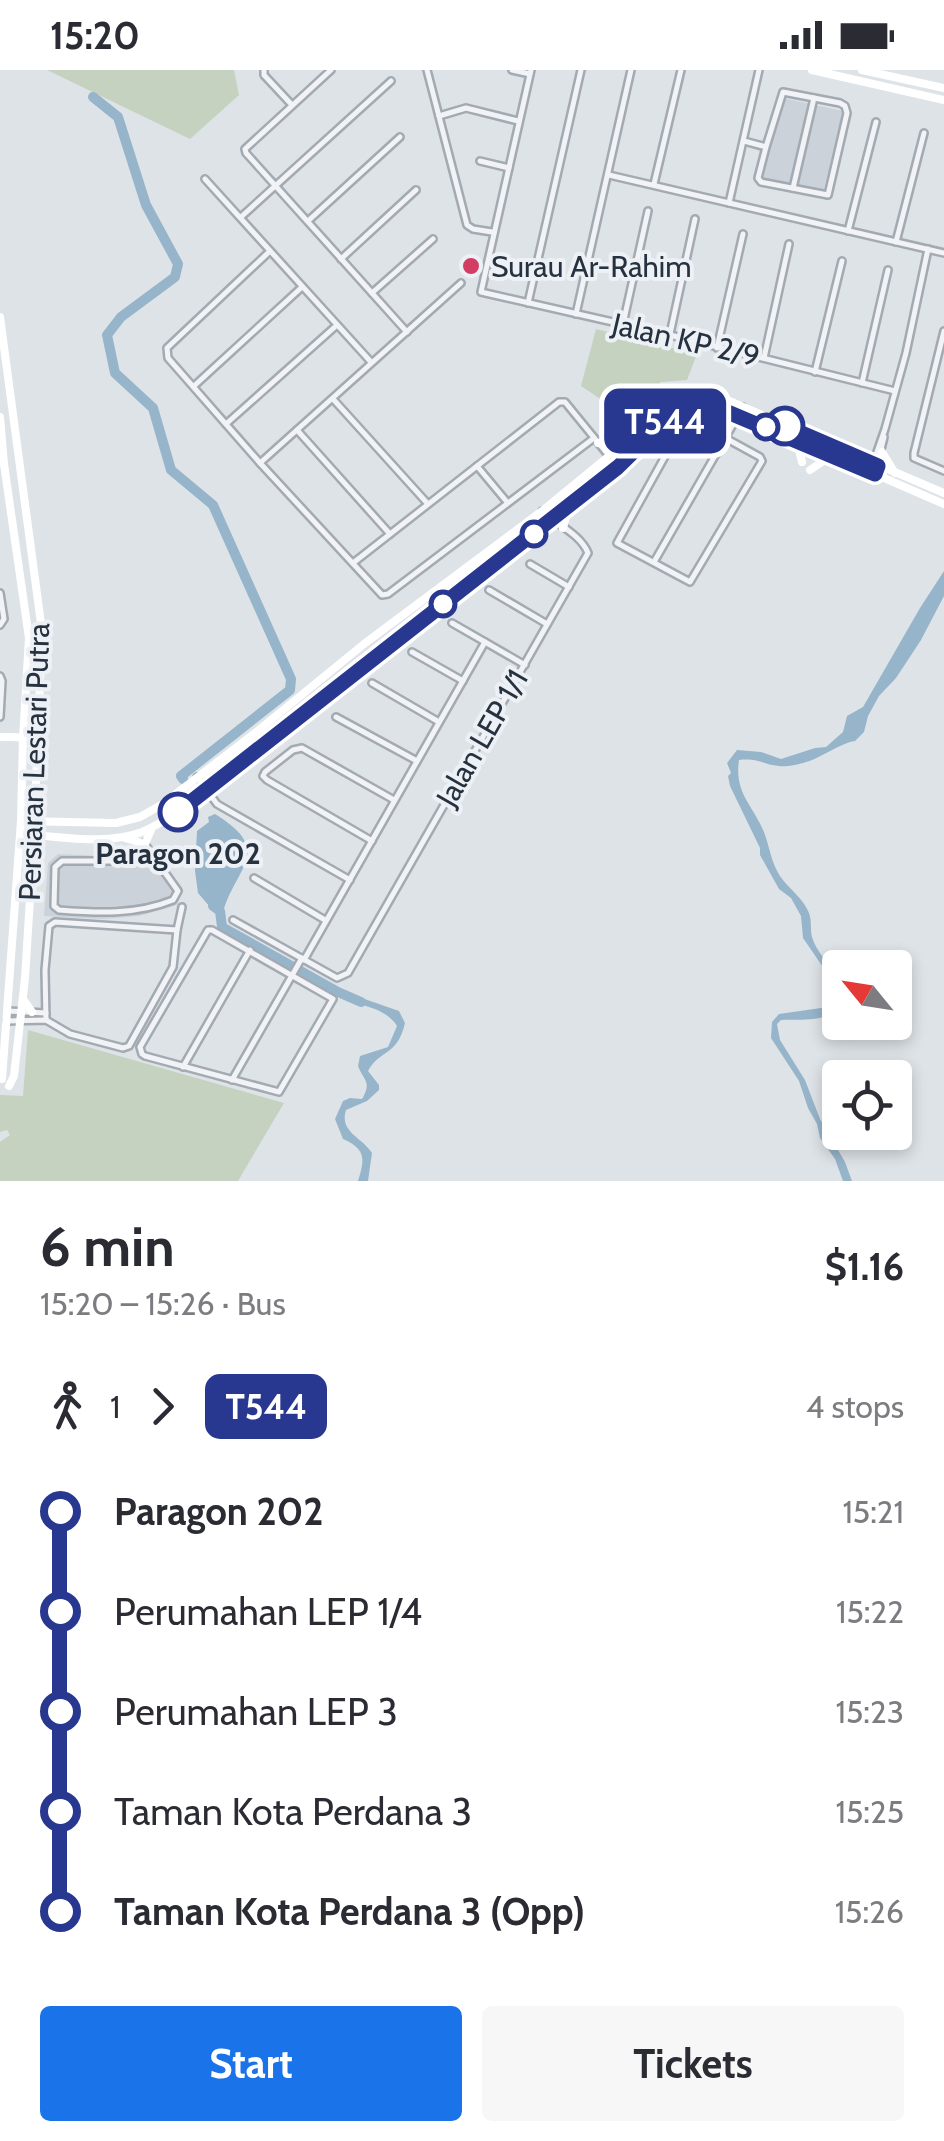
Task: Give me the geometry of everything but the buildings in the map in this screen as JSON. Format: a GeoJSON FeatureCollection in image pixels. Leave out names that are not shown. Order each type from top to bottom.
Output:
{"type":"FeatureCollection","features":[{"type":"Feature","properties":{"kind":"street"},"geometry":{"type":"LineString","coordinates":[[264,70],[264,75],[292,105]]}},
{"type":"Feature","properties":{"kind":"street"},"geometry":{"type":"LineString","coordinates":[[331,70],[245,148],[407,332]]}},
{"type":"Feature","properties":{"kind":"street"},"geometry":{"type":"LineString","coordinates":[[427,70],[467,225],[494,232],[531,72],[512,70]]}},
{"type":"Feature","properties":{"kind":"street"},"geometry":{"type":"LineString","coordinates":[[528,302],[581,70]]}},
{"type":"Feature","properties":{"kind":"street"},"geometry":{"type":"LineString","coordinates":[[576,314],[632,70]]}},
{"type":"Feature","properties":{"kind":"street"},"geometry":{"type":"LineString","coordinates":[[654,186],[681,70]]}},
{"type":"Feature","properties":{"kind":"street"},"geometry":{"type":"LineString","coordinates":[[812,70],[944,100]]}},
{"type":"Feature","properties":{"kind":"street"},"geometry":{"type":"LineString","coordinates":[[862,70],[944,88]]}},
{"type":"Feature","properties":{"kind":"street"},"geometry":{"type":"LineString","coordinates":[[729,203],[761,72]]}},
{"type":"Feature","properties":{"kind":"street"},"geometry":{"type":"LineString","coordinates":[[240,218],[391,81]]}},
{"type":"Feature","properties":{"kind":"street"},"geometry":{"type":"LineString","coordinates":[[782,92],[814,98],[840,103],[848,113],[828,195],[761,182],[758,178],[782,92]]}},
{"type":"Feature","properties":{"kind":"street"},"geometry":{"type":"LineString","coordinates":[[793,188],[814,98]]}},
{"type":"Feature","properties":{"kind":"street"},"geometry":{"type":"LineString","coordinates":[[439,116],[466,108],[519,122]]}},
{"type":"Feature","properties":{"kind":"street"},"geometry":{"type":"LineString","coordinates":[[848,231],[876,122]]}},
{"type":"Feature","properties":{"kind":"street"},"geometry":{"type":"LineString","coordinates":[[896,242],[924,133]]}},
{"type":"Feature","properties":{"kind":"street"},"geometry":{"type":"LineString","coordinates":[[308,221],[400,137]]}},
{"type":"Feature","properties":{"kind":"street"},"geometry":{"type":"LineString","coordinates":[[744,141],[766,147]]}},
{"type":"Feature","properties":{"kind":"street"},"geometry":{"type":"LineString","coordinates":[[480,162],[509,168]]}},
{"type":"Feature","properties":{"kind":"street"},"geometry":{"type":"LineString","coordinates":[[608,175],[944,253]]}},
{"type":"Feature","properties":{"kind":"street"},"geometry":{"type":"LineString","coordinates":[[205,179],[372,364]]}},
{"type":"Feature","properties":{"kind":"street"},"geometry":{"type":"LineString","coordinates":[[341,259],[416,190]]}},
{"type":"Feature","properties":{"kind":"street"},"geometry":{"type":"LineString","coordinates":[[623,324],[648,211]]}},
{"type":"Feature","properties":{"kind":"street"},"geometry":{"type":"LineString","coordinates":[[670,335],[695,220]]}},
{"type":"Feature","properties":{"kind":"street","name":"Jalan KP 2/9"},"geometry":{"type":"LineString","coordinates":[[494,232],[480,292],[895,390]]}},
{"type":"Feature","properties":{"kind":"street"},"geometry":{"type":"LineString","coordinates":[[717,348],[742,234]]}},
{"type":"Feature","properties":{"kind":"street"},"geometry":{"type":"LineString","coordinates":[[372,294],[433,238]]}},
{"type":"Feature","properties":{"kind":"street"},"geometry":{"type":"LineString","coordinates":[[764,358],[789,244]]}},
{"type":"Feature","properties":{"kind":"street"},"geometry":{"type":"LineString","coordinates":[[874,469],[906,353],[928,249]]}},
{"type":"Feature","properties":{"kind":"street"},"geometry":{"type":"LineString","coordinates":[[270,251],[166,352],[260,463],[382,595],[596,440]]}},
{"type":"Feature","properties":{"kind":"street"},"geometry":{"type":"LineString","coordinates":[[815,372],[842,262]]}},
{"type":"Feature","properties":{"kind":"street"},"geometry":{"type":"LineString","coordinates":[[862,383],[888,270]]}},
{"type":"Feature","properties":{"kind":"street"},"geometry":{"type":"LineString","coordinates":[[260,463],[461,283]]}},
{"type":"Feature","properties":{"kind":"street"},"geometry":{"type":"LineString","coordinates":[[194,387],[302,287]]}},
{"type":"Feature","properties":{"kind":"street","name":"Persiaran Lestari Putra"},"geometry":{"type":"LineString","coordinates":[[0,317],[42,631],[23,999],[26,1016],[14,1076],[2,1078],[21,821],[29,638],[0,418]]}},
{"type":"Feature","properties":{"kind":"street"},"geometry":{"type":"LineString","coordinates":[[226,424],[337,325]]}},
{"type":"Feature","properties":{"kind":"street"},"geometry":{"type":"LineString","coordinates":[[944,331],[914,453],[919,462],[944,471]]}},
{"type":"Feature","properties":{"kind":"street"},"geometry":{"type":"LineString","coordinates":[[0,397],[11,394]]}},
{"type":"Feature","properties":{"kind":"street"},"geometry":{"type":"LineString","coordinates":[[332,398],[428,504]]}},
{"type":"Feature","properties":{"kind":"street"},"geometry":{"type":"LineString","coordinates":[[21,821],[106,824],[135,818],[163,804],[364,644],[542,510],[609,456],[649,417],[670,404],[692,398],[726,400],[796,440],[840,459],[895,473],[944,494]]}},
{"type":"Feature","properties":{"kind":"street"},"geometry":{"type":"LineString","coordinates":[[352,563],[559,402],[565,402],[618,467]]}},
{"type":"Feature","properties":{"kind":"street"},"geometry":{"type":"LineString","coordinates":[[20,834],[121,838],[153,827],[266,744],[289,718],[352,668],[372,659],[552,520],[618,467],[665,421],[688,410],[741,411],[944,504]]}},
{"type":"Feature","properties":{"kind":"street"},"geometry":{"type":"LineString","coordinates":[[654,562],[741,411]]}},
{"type":"Feature","properties":{"kind":"street"},"geometry":{"type":"LineString","coordinates":[[685,429],[718,434],[760,457],[761,466],[692,581],[687,582],[654,562],[617,540],[679,432],[685,429]]}},
{"type":"Feature","properties":{"kind":"street"},"geometry":{"type":"LineString","coordinates":[[297,430],[390,534]]}},
{"type":"Feature","properties":{"kind":"street"},"geometry":{"type":"LineString","coordinates":[[874,469],[882,452],[885,430]]}},
{"type":"Feature","properties":{"kind":"street"},"geometry":{"type":"LineString","coordinates":[[596,440],[614,445],[633,433]]}},
{"type":"Feature","properties":{"kind":"street"},"geometry":{"type":"LineString","coordinates":[[796,440],[802,462]]}},
{"type":"Feature","properties":{"kind":"street"},"geometry":{"type":"LineString","coordinates":[[882,452],[895,473]]}},
{"type":"Feature","properties":{"kind":"street"},"geometry":{"type":"LineString","coordinates":[[810,470],[825,460],[840,459]]}},
{"type":"Feature","properties":{"kind":"street"},"geometry":{"type":"LineString","coordinates":[[477,466],[508,504]]}},
{"type":"Feature","properties":{"kind":"street"},"geometry":{"type":"LineString","coordinates":[[563,528],[570,505]]}},
{"type":"Feature","properties":{"kind":"street","name":"Jalan LEP 1/1"},"geometry":{"type":"LineString","coordinates":[[302,960],[337,978],[348,973],[588,553],[588,547],[542,510]]}},
{"type":"Feature","properties":{"kind":"street"},"geometry":{"type":"LineString","coordinates":[[530,564],[569,587]]}},
{"type":"Feature","properties":{"kind":"street"},"geometry":{"type":"LineString","coordinates":[[489,590],[548,625]]}},
{"type":"Feature","properties":{"kind":"street"},"geometry":{"type":"LineString","coordinates":[[0,593],[4,619],[0,625]]}},
{"type":"Feature","properties":{"kind":"street"},"geometry":{"type":"LineString","coordinates":[[452,623],[524,665]]}},
{"type":"Feature","properties":{"kind":"street"},"geometry":{"type":"LineString","coordinates":[[232,1080],[485,642]]}},
{"type":"Feature","properties":{"kind":"street"},"geometry":{"type":"LineString","coordinates":[[412,652],[463,681]]}},
{"type":"Feature","properties":{"kind":"street"},"geometry":{"type":"LineString","coordinates":[[0,676],[0,717]]}},
{"type":"Feature","properties":{"kind":"street"},"geometry":{"type":"LineString","coordinates":[[372,684],[439,723]]}},
{"type":"Feature","properties":{"kind":"street"},"geometry":{"type":"LineString","coordinates":[[336,717],[417,762]]}},
{"type":"Feature","properties":{"kind":"street"},"geometry":{"type":"LineString","coordinates":[[0,737],[23,738],[39,746]]}},
{"type":"Feature","properties":{"kind":"street"},"geometry":{"type":"LineString","coordinates":[[372,841],[267,780],[264,772],[298,748],[395,800]]}},
{"type":"Feature","properties":{"kind":"street"},"geometry":{"type":"LineString","coordinates":[[197,778],[217,804],[350,880]]}},
{"type":"Feature","properties":{"kind":"street"},"geometry":{"type":"LineString","coordinates":[[36,798],[43,816],[56,822]]}},
{"type":"Feature","properties":{"kind":"street"},"geometry":{"type":"LineString","coordinates":[[135,818],[153,858],[178,891],[174,900],[154,908],[101,914],[59,910],[54,906],[55,867],[62,860],[153,858]]}},
{"type":"Feature","properties":{"kind":"street"},"geometry":{"type":"LineString","coordinates":[[138,858],[153,827]]}},
{"type":"Feature","properties":{"kind":"street"},"geometry":{"type":"LineString","coordinates":[[32,863],[40,845],[56,836]]}},
{"type":"Feature","properties":{"kind":"street"},"geometry":{"type":"LineString","coordinates":[[121,838],[146,846]]}},
{"type":"Feature","properties":{"kind":"street"},"geometry":{"type":"LineString","coordinates":[[254,878],[326,921]]}},
{"type":"Feature","properties":{"kind":"street"},"geometry":{"type":"LineString","coordinates":[[7,1016],[46,1016],[70,1034],[122,1048],[128,1046],[173,967],[182,907]]}},
{"type":"Feature","properties":{"kind":"street"},"geometry":{"type":"LineString","coordinates":[[233,920],[302,960]]}},
{"type":"Feature","properties":{"kind":"street"},"geometry":{"type":"LineString","coordinates":[[46,1016],[45,970],[49,926],[54,922],[176,930]]}},
{"type":"Feature","properties":{"kind":"street"},"geometry":{"type":"LineString","coordinates":[[212,930],[250,950],[331,996],[332,1002],[279,1092],[142,1054],[140,1048],[206,932],[212,930]]}},
{"type":"Feature","properties":{"kind":"street"},"geometry":{"type":"LineString","coordinates":[[183,1067],[250,950]]}},
{"type":"Feature","properties":{"kind":"shaded area"},"geometry":{"type":"Polygon","coordinates":[[[783,98],[843,111],[823,192],[762,177],[783,98]]]}},
{"type":"Feature","properties":{"kind":"shaded area","name":"Paragon 202"},"geometry":{"type":"Polygon","coordinates":[[[151,848],[183,889],[177,905],[139,916],[44,916],[48,863],[58,854],[101,856],[151,848]]]}},
{"type":"Feature","properties":{"kind":"green space"},"geometry":{"type":"Polygon","coordinates":[[[47,70],[234,70],[239,95],[190,139],[47,70]]]}},
{"type":"Feature","properties":{"kind":"green space"},"geometry":{"type":"Polygon","coordinates":[[[596,329],[697,354],[687,380],[661,382],[637,406],[605,402],[581,386],[596,329]]]}},
{"type":"Feature","properties":{"kind":"green space"},"geometry":{"type":"Polygon","coordinates":[[[28,1030],[284,1103],[238,1181],[0,1181],[0,1142],[10,1135],[7,1130],[0,1132],[0,1095],[23,1096],[28,1030]]]}},
{"type":"Feature","properties":{"kind":"water"},"geometry":{"type":"Polygon","coordinates":[[[944,571],[944,596],[921,640],[879,696],[864,732],[855,741],[794,765],[739,760],[742,790],[764,832],[777,871],[807,908],[822,966],[803,938],[801,916],[791,898],[779,889],[760,855],[730,786],[727,763],[737,750],[781,759],[826,747],[843,732],[847,716],[863,707],[944,571]]]}},
{"type":"Feature","properties":{"kind":"water"},"geometry":{"type":"Polygon","coordinates":[[[215,814],[233,827],[247,849],[242,871],[223,912],[216,914],[198,893],[195,871],[197,831],[215,814]]]}},
{"type":"Feature","properties":{"kind":"water"},"geometry":{"type":"Polygon","coordinates":[[[353,995],[399,1011],[405,1023],[398,1042],[368,1071],[379,1090],[367,1101],[346,1110],[349,1129],[372,1153],[368,1181],[358,1181],[362,1156],[343,1139],[335,1119],[343,1101],[362,1099],[365,1093],[366,1082],[358,1066],[360,1056],[388,1047],[397,1026],[382,1012],[350,1002],[353,995]]]}},
{"type":"Feature","properties":{"kind":"water"},"geometry":{"type":"Polygon","coordinates":[[[822,1008],[822,1018],[781,1020],[777,1024],[780,1040],[805,1080],[822,1122],[822,1141],[799,1081],[771,1038],[772,1022],[779,1014],[822,1008]]]}},
{"type":"Feature","properties":{"kind":"water"},"geometry":{"type":"Polygon","coordinates":[[[829,1150],[838,1150],[852,1181],[843,1181],[829,1150]]]}},
{"type":"Feature","properties":{"kind":"waterway"},"geometry":{"type":"LineString","coordinates":[[93,97],[118,117],[146,205],[178,264],[175,277],[121,317],[107,335],[115,373],[153,408],[171,470],[213,505],[291,679],[290,690],[181,776],[183,779]]}},
{"type":"Feature","properties":{"kind":"waterway"},"geometry":{"type":"LineString","coordinates":[[213,906],[220,911],[222,927],[361,1002]]}},
{"type":"Feature","properties":{"kind":"bus line","name":"T544"},"geometry":{"type":"LineString","coordinates":[[178,812],[552,520],[618,467],[665,421],[680,413],[718,408],[875,474],[878,466],[785,426]]}},
{"type":"Feature","properties":{"kind":"place","name":"Surau Ar-Rahim"},"geometry":{"type":"Point","coordinates":[471,266]}},
{"type":"Feature","properties":{"kind":"place","name":"Paragon 202"},"geometry":{"type":"Point","coordinates":[178,812]}}]}
